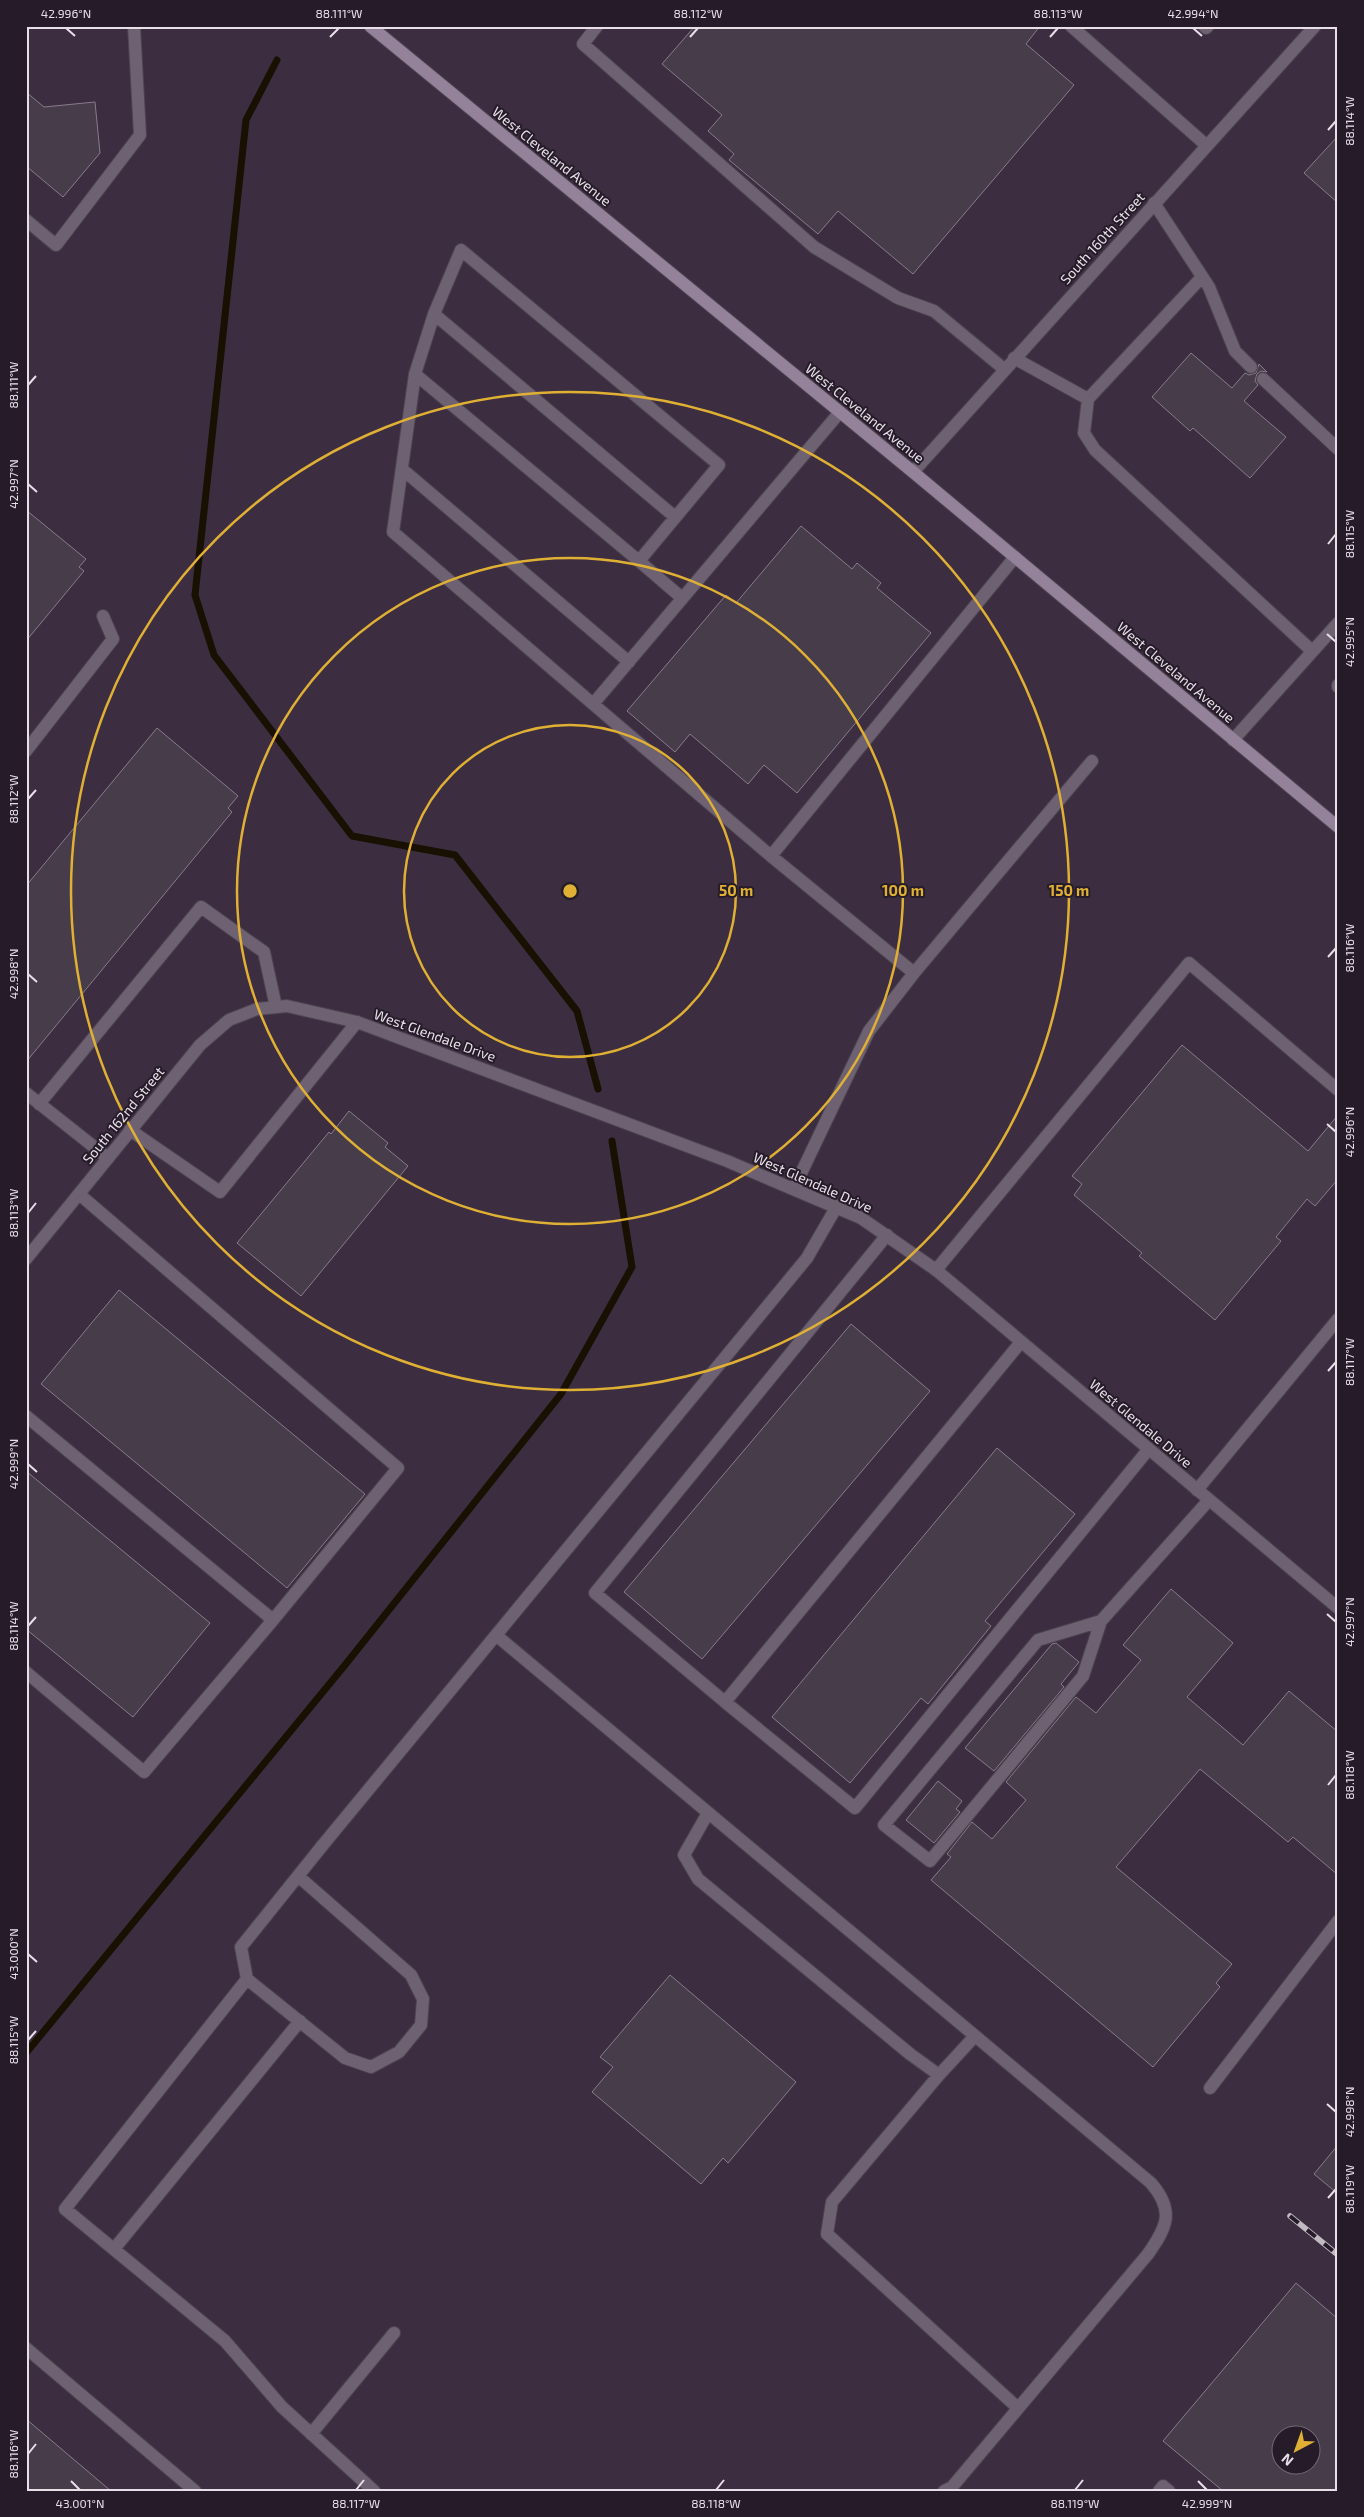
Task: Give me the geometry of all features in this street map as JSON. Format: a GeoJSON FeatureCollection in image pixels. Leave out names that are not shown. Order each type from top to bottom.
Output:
{"type":"FeatureCollection","features":[{"type":"Feature","properties":{"kind":"main road","name":"West Cleveland Avenue"},"geometry":{"type":"LineString","coordinates":[[370,26],[913,472],[1338,827]]}},
{"type":"Feature","properties":{"kind":"street"},"geometry":{"type":"LineString","coordinates":[[26,220],[56,245],[140,135],[134,26]]}},
{"type":"Feature","properties":{"kind":"street"},"geometry":{"type":"LineString","coordinates":[[597,26],[583,44],[814,247],[898,298],[934,311],[1004,369]]}},
{"type":"Feature","properties":{"kind":"street"},"geometry":{"type":"LineString","coordinates":[[1071,26],[1206,145]]}},
{"type":"Feature","properties":{"kind":"street"},"geometry":{"type":"LineString","coordinates":[[1204,26],[1206,28],[1208,26]]}},
{"type":"Feature","properties":{"kind":"street","name":"South 160th Street"},"geometry":{"type":"LineString","coordinates":[[913,472],[1315,26]]}},
{"type":"Feature","properties":{"kind":"street"},"geometry":{"type":"LineString","coordinates":[[1154,203],[1209,287],[1236,351],[1251,367]]}},
{"type":"Feature","properties":{"kind":"street"},"geometry":{"type":"LineString","coordinates":[[639,561],[719,465],[460,250],[434,314],[415,374],[393,532],[771,856],[914,973]]}},
{"type":"Feature","properties":{"kind":"street"},"geometry":{"type":"LineString","coordinates":[[1202,277],[1088,399],[1084,433],[1095,450],[1312,652]]}},
{"type":"Feature","properties":{"kind":"street"},"geometry":{"type":"LineString","coordinates":[[434,314],[675,517]]}},
{"type":"Feature","properties":{"kind":"street"},"geometry":{"type":"LineString","coordinates":[[1014,358],[1088,399]]}},
{"type":"Feature","properties":{"kind":"street"},"geometry":{"type":"LineString","coordinates":[[415,374],[682,598]]}},
{"type":"Feature","properties":{"kind":"street"},"geometry":{"type":"LineString","coordinates":[[1263,379],[1338,449]]}},
{"type":"Feature","properties":{"kind":"street"},"geometry":{"type":"LineString","coordinates":[[593,704],[840,412]]}},
{"type":"Feature","properties":{"kind":"street"},"geometry":{"type":"LineString","coordinates":[[402,469],[628,662]]}},
{"type":"Feature","properties":{"kind":"street"},"geometry":{"type":"LineString","coordinates":[[771,856],[1015,558]]}},
{"type":"Feature","properties":{"kind":"street"},"geometry":{"type":"LineString","coordinates":[[26,751],[113,639],[103,616]]}},
{"type":"Feature","properties":{"kind":"street"},"geometry":{"type":"LineString","coordinates":[[1233,740],[1338,623]]}},
{"type":"Feature","properties":{"kind":"street"},"geometry":{"type":"LineString","coordinates":[[794,1188],[869,1030],[914,973],[1092,760]]}},
{"type":"Feature","properties":{"kind":"street"},"geometry":{"type":"LineString","coordinates":[[40,1104],[201,908],[264,952],[276,1007]]}},
{"type":"Feature","properties":{"kind":"street"},"geometry":{"type":"LineString","coordinates":[[936,1270],[1189,963],[1338,1090]]}},
{"type":"Feature","properties":{"kind":"street","name":"West Glendale Drive"},"geometry":{"type":"LineString","coordinates":[[257,1008],[287,1006],[357,1022],[615,1118],[794,1188],[861,1218],[936,1270],[1338,1608]]}},
{"type":"Feature","properties":{"kind":"street","name":"South 162nd Street"},"geometry":{"type":"LineString","coordinates":[[26,1258],[210,1034],[229,1020],[257,1008]]}},
{"type":"Feature","properties":{"kind":"street"},"geometry":{"type":"LineString","coordinates":[[130,1130],[220,1192],[357,1022]]}},
{"type":"Feature","properties":{"kind":"street"},"geometry":{"type":"LineString","coordinates":[[26,1093],[108,1158]]}},
{"type":"Feature","properties":{"kind":"street"},"geometry":{"type":"LineString","coordinates":[[26,1672],[144,1772],[273,1620],[398,1468],[79,1194]]}},
{"type":"Feature","properties":{"kind":"street"},"geometry":{"type":"LineString","coordinates":[[298,1876],[411,1975],[423,1999],[421,2025],[399,2052],[371,2067],[345,2058],[247,1979],[241,1947],[322,1846],[807,1258],[837,1206]]}},
{"type":"Feature","properties":{"kind":"street"},"geometry":{"type":"LineString","coordinates":[[887,1235],[595,1593],[725,1702],[855,1808],[1148,1450]]}},
{"type":"Feature","properties":{"kind":"street"},"geometry":{"type":"LineString","coordinates":[[1197,1490],[1338,1320]]}},
{"type":"Feature","properties":{"kind":"street"},"geometry":{"type":"LineString","coordinates":[[725,1702],[1022,1342]]}},
{"type":"Feature","properties":{"kind":"street"},"geometry":{"type":"LineString","coordinates":[[26,1416],[273,1620]]}},
{"type":"Feature","properties":{"kind":"street"},"geometry":{"type":"LineString","coordinates":[[1101,1622],[1038,1640],[884,1825],[930,1861],[1083,1676],[1101,1622],[1209,1500]]}},
{"type":"Feature","properties":{"kind":"street"},"geometry":{"type":"LineString","coordinates":[[497,1636],[1151,2183],[1161,2194],[1167,2216],[1164,2230],[1148,2254],[952,2487],[944,2491]]}},
{"type":"Feature","properties":{"kind":"street"},"geometry":{"type":"LineString","coordinates":[[708,1813],[684,1855],[698,1879],[910,2054],[939,2075]]}},
{"type":"Feature","properties":{"kind":"street"},"geometry":{"type":"LineString","coordinates":[[1210,2088],[1338,1921]]}},
{"type":"Feature","properties":{"kind":"street"},"geometry":{"type":"LineString","coordinates":[[247,1979],[65,2208],[225,2341],[282,2408],[374,2491]]}},
{"type":"Feature","properties":{"kind":"street"},"geometry":{"type":"LineString","coordinates":[[114,2249],[300,2021]]}},
{"type":"Feature","properties":{"kind":"street"},"geometry":{"type":"LineString","coordinates":[[975,2036],[939,2075],[832,2202],[827,2234],[1018,2408]]}},
{"type":"Feature","properties":{"kind":"street"},"geometry":{"type":"LineString","coordinates":[[311,2434],[394,2333]]}},
{"type":"Feature","properties":{"kind":"street"},"geometry":{"type":"LineString","coordinates":[[26,2348],[195,2491]]}},
{"type":"Feature","properties":{"kind":"street"},"geometry":{"type":"LineString","coordinates":[[1159,2491],[1163,2486],[1169,2491]]}},
{"type":"Feature","properties":{"kind":"shaded area"},"geometry":{"type":"Polygon","coordinates":[[[26,26],[1338,26],[1338,2491],[26,2491],[26,26]]]}},
{"type":"Feature","properties":{"kind":"building"},"geometry":{"type":"Polygon","coordinates":[[[695,26],[1040,26],[1026,44],[1074,85],[913,274],[838,211],[818,234],[729,160],[734,154],[708,131],[722,115],[662,64],[695,26]]]}},
{"type":"Feature","properties":{"kind":"building"},"geometry":{"type":"Polygon","coordinates":[[[26,92],[44,107],[95,102],[100,153],[63,197],[26,166],[26,92]]]}},
{"type":"Feature","properties":{"kind":"building"},"geometry":{"type":"Polygon","coordinates":[[[1338,136],[1338,203],[1304,173],[1338,136]]]}},
{"type":"Feature","properties":{"kind":"building"},"geometry":{"type":"Polygon","coordinates":[[[1191,353],[1232,388],[1245,373],[1249,375],[1256,373],[1259,364],[1267,372],[1261,371],[1257,374],[1255,381],[1258,385],[1244,401],[1286,437],[1250,478],[1193,428],[1190,431],[1152,397],[1191,353]]]}},
{"type":"Feature","properties":{"kind":"building"},"geometry":{"type":"Polygon","coordinates":[[[26,510],[86,559],[79,567],[84,571],[26,641],[26,510]]]}},
{"type":"Feature","properties":{"kind":"building"},"geometry":{"type":"Polygon","coordinates":[[[801,526],[852,569],[857,563],[881,583],[877,588],[931,633],[797,793],[764,765],[748,784],[690,734],[675,752],[627,711],[726,595],[736,603],[801,526]]]}},
{"type":"Feature","properties":{"kind":"building"},"geometry":{"type":"Polygon","coordinates":[[[157,728],[238,796],[228,808],[232,812],[26,1062],[26,886],[157,728]]]}},
{"type":"Feature","properties":{"kind":"building"},"geometry":{"type":"Polygon","coordinates":[[[1182,1045],[1308,1151],[1338,1115],[1338,1179],[1315,1206],[1307,1199],[1276,1237],[1281,1241],[1215,1320],[1139,1256],[1142,1253],[1074,1195],[1082,1184],[1072,1176],[1182,1045]]]}},
{"type":"Feature","properties":{"kind":"building"},"geometry":{"type":"Polygon","coordinates":[[[349,1111],[388,1143],[385,1147],[408,1166],[301,1296],[237,1243],[329,1132],[331,1134],[349,1111]]]}},
{"type":"Feature","properties":{"kind":"building"},"geometry":{"type":"Polygon","coordinates":[[[119,1290],[365,1494],[287,1588],[41,1384],[119,1290]]]}},
{"type":"Feature","properties":{"kind":"building"},"geometry":{"type":"Polygon","coordinates":[[[851,1324],[930,1391],[702,1659],[624,1592],[851,1324]]]}},
{"type":"Feature","properties":{"kind":"building"},"geometry":{"type":"Polygon","coordinates":[[[997,1448],[1075,1514],[985,1621],[991,1626],[928,1704],[921,1698],[850,1783],[772,1717],[997,1448]]]}},
{"type":"Feature","properties":{"kind":"building"},"geometry":{"type":"Polygon","coordinates":[[[26,1471],[210,1623],[133,1717],[26,1629],[26,1471]]]}},
{"type":"Feature","properties":{"kind":"building"},"geometry":{"type":"Polygon","coordinates":[[[1171,1589],[1233,1643],[1187,1697],[1243,1745],[1289,1691],[1338,1732],[1338,1875],[1293,1837],[1288,1842],[1200,1769],[1116,1867],[1232,1964],[1216,1983],[1220,1987],[1153,2067],[931,1880],[951,1857],[947,1854],[972,1822],[992,1839],[1026,1800],[1006,1782],[1076,1697],[1096,1713],[1141,1660],[1123,1645],[1171,1589]]]}},
{"type":"Feature","properties":{"kind":"building"},"geometry":{"type":"Polygon","coordinates":[[[1056,1643],[1079,1662],[1061,1684],[1064,1687],[994,1771],[965,1748],[1052,1644],[1056,1643]]]}},
{"type":"Feature","properties":{"kind":"building"},"geometry":{"type":"Polygon","coordinates":[[[938,1781],[962,1801],[956,1809],[960,1812],[934,1843],[906,1820],[938,1781]]]}},
{"type":"Feature","properties":{"kind":"building"},"geometry":{"type":"Polygon","coordinates":[[[670,1975],[796,2082],[728,2163],[723,2158],[701,2184],[592,2092],[613,2067],[600,2057],[670,1975]]]}},
{"type":"Feature","properties":{"kind":"building"},"geometry":{"type":"Polygon","coordinates":[[[1338,2145],[1338,2194],[1314,2174],[1338,2145]]]}},
{"type":"Feature","properties":{"kind":"building"},"geometry":{"type":"Polygon","coordinates":[[[1296,2283],[1338,2319],[1338,2491],[1223,2491],[1163,2441],[1296,2283]]]}},
{"type":"Feature","properties":{"kind":"building"},"geometry":{"type":"Polygon","coordinates":[[[26,2419],[111,2491],[26,2491],[26,2419]]]}},
{"type":"Feature","properties":{"kind":"waterway"},"geometry":{"type":"LineString","coordinates":[[277,60],[246,120],[195,595],[214,655],[352,836],[455,855],[577,1011],[598,1089]]}},
{"type":"Feature","properties":{"kind":"waterway"},"geometry":{"type":"LineString","coordinates":[[26,2053],[345,1665],[561,1394],[632,1267],[612,1141]]}},
{"type":"Feature","properties":{"kind":"railway"},"geometry":{"type":"LineString","coordinates":[[1290,2216],[1338,2255]]}}]}
